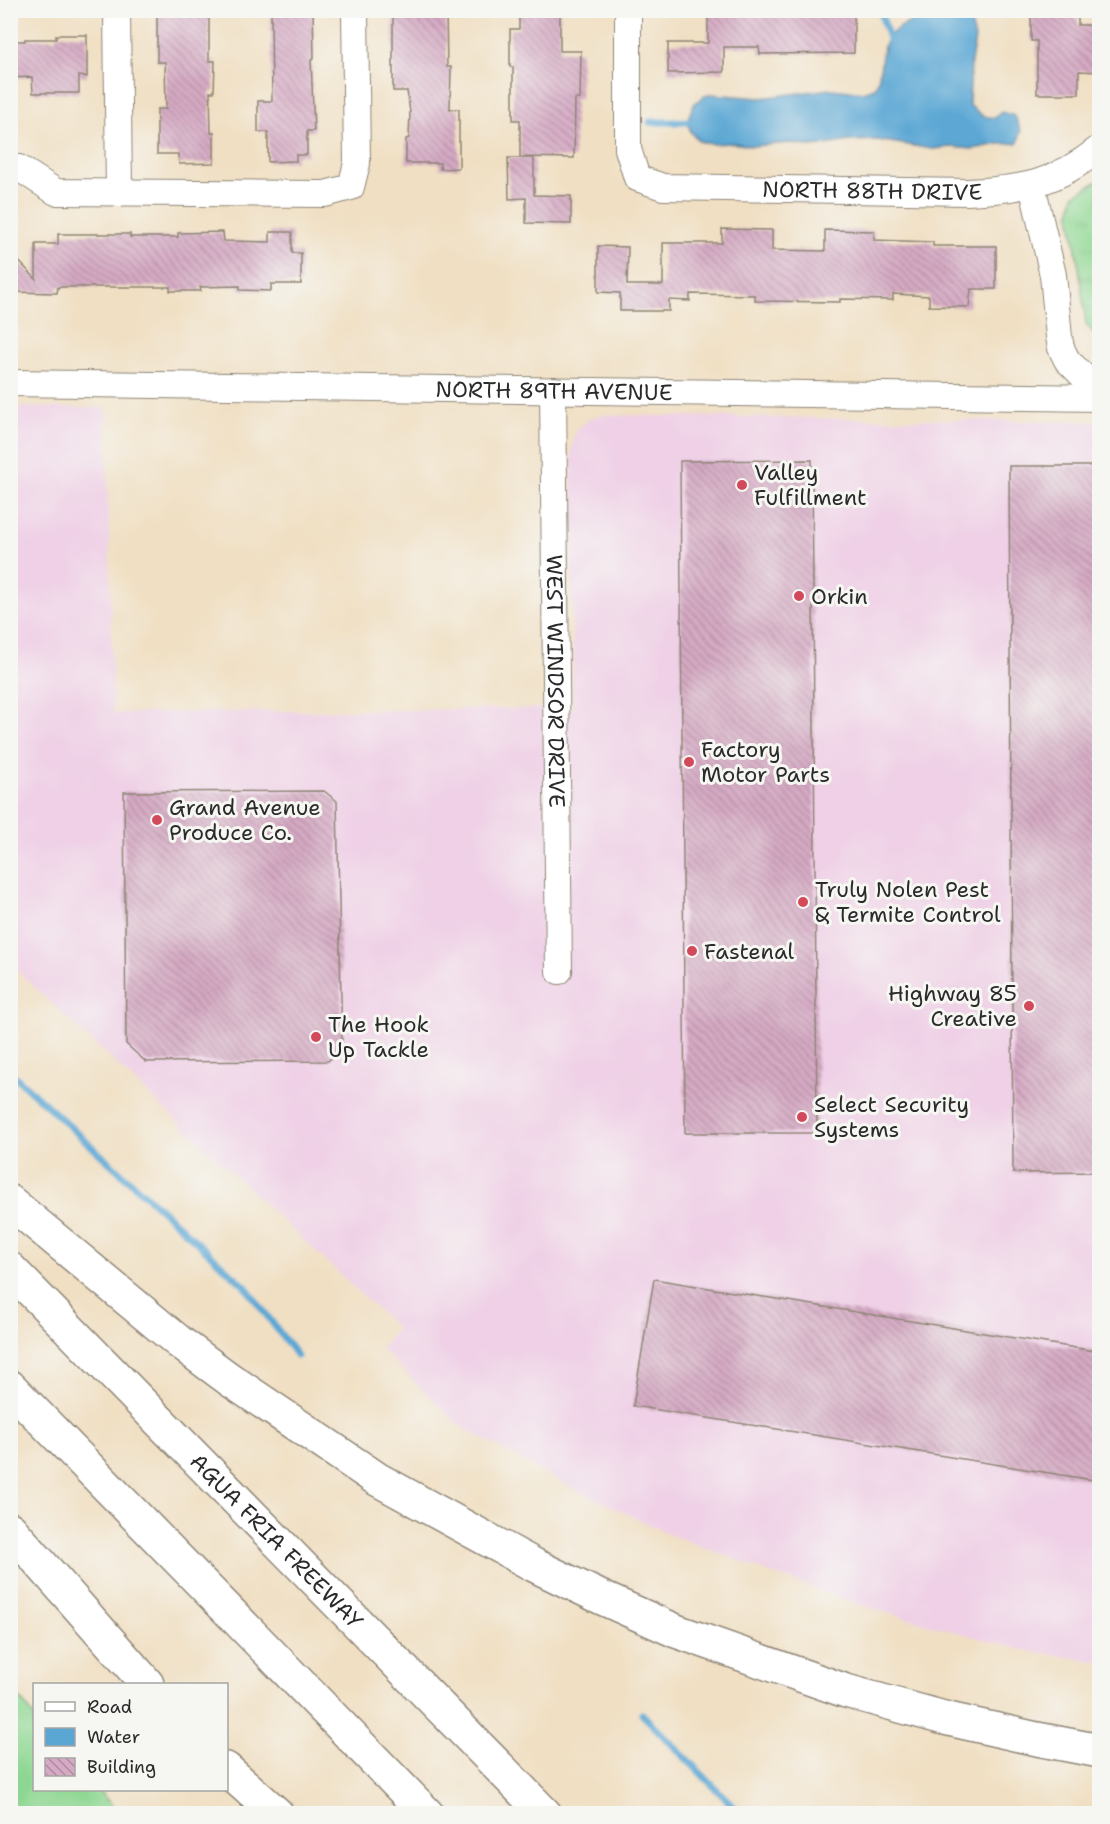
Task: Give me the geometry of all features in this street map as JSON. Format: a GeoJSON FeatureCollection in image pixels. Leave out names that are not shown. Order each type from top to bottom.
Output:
{"type":"FeatureCollection","features":[{"type":"Feature","properties":{"kind":"highway"},"geometry":{"type":"LineString","coordinates":[[10,1202],[179,1342],[229,1379],[377,1479],[534,1565],[676,1631],[846,1690],[944,1718],[1037,1739],[1100,1750]]}},
{"type":"Feature","properties":{"kind":"highway","name":"AGUA FRIA FREEWAY"},"geometry":{"type":"LineString","coordinates":[[10,1269],[544,1814]]}},
{"type":"Feature","properties":{"kind":"highway"},"geometry":{"type":"LineString","coordinates":[[10,1388],[427,1814]]}},
{"type":"Feature","properties":{"kind":"highway"},"geometry":{"type":"LineString","coordinates":[[10,1529],[142,1679]]}},
{"type":"Feature","properties":{"kind":"highway"},"geometry":{"type":"LineString","coordinates":[[228,1771],[277,1814]]}},
{"type":"Feature","properties":{"kind":"street"},"geometry":{"type":"LineString","coordinates":[[117,10],[118,192]]}},
{"type":"Feature","properties":{"kind":"street"},"geometry":{"type":"LineString","coordinates":[[20,168],[56,192],[324,195],[351,187],[357,163],[356,10]]}},
{"type":"Feature","properties":{"kind":"street","name":"NORTH 88TH DRIVE"},"geometry":{"type":"LineString","coordinates":[[628,10],[628,149],[637,178],[663,187],[956,192],[996,190],[1032,185],[1060,175],[1100,148]]}},
{"type":"Feature","properties":{"kind":"street"},"geometry":{"type":"LineString","coordinates":[[1032,185],[1053,275],[1061,348],[1066,360],[1100,395]]}},
{"type":"Feature","properties":{"kind":"street","name":"NORTH 89TH AVENUE"},"geometry":{"type":"LineString","coordinates":[[10,382],[1100,395]]}},
{"type":"Feature","properties":{"kind":"street","name":"WEST WINDSOR DRIVE"},"geometry":{"type":"LineString","coordinates":[[553,390],[560,971]]}},
{"type":"Feature","properties":{"kind":"shaded area"},"geometry":{"type":"Polygon","coordinates":[[[10,407],[106,408],[113,713],[573,708],[571,457],[578,428],[591,418],[601,415],[1099,422],[1099,1662],[1023,1650],[956,1632],[857,1604],[765,1571],[671,1535],[560,1482],[459,1425],[381,1349],[397,1328],[11,965],[10,407]]]}},
{"type":"Feature","properties":{"kind":"green space"},"geometry":{"type":"Polygon","coordinates":[[[1099,180],[1099,340],[1086,324],[1070,214],[1074,195],[1099,180]]]}},
{"type":"Feature","properties":{"kind":"green space"},"geometry":{"type":"Polygon","coordinates":[[[11,1688],[33,1715],[33,1791],[99,1791],[119,1813],[11,1813],[11,1688]]]}},
{"type":"Feature","properties":{"kind":"water"},"geometry":{"type":"Polygon","coordinates":[[[931,15],[958,16],[971,23],[975,38],[971,61],[969,105],[983,116],[995,118],[1001,112],[1015,116],[1021,131],[1018,143],[973,149],[951,147],[932,149],[878,140],[807,146],[790,143],[752,146],[732,143],[711,144],[699,141],[691,132],[687,122],[695,103],[711,94],[761,98],[831,89],[862,92],[875,88],[884,46],[888,38],[900,28],[931,15]]]}},
{"type":"Feature","properties":{"kind":"building"},"geometry":{"type":"Polygon","coordinates":[[[157,10],[209,10],[209,61],[215,61],[214,92],[210,92],[214,163],[179,164],[178,154],[157,154],[157,109],[166,109],[165,62],[157,62],[157,10]]]}},
{"type":"Feature","properties":{"kind":"building"},"geometry":{"type":"Polygon","coordinates":[[[271,10],[313,10],[314,59],[311,60],[314,131],[307,131],[307,155],[296,155],[296,161],[268,162],[268,132],[258,132],[258,101],[272,101],[271,10]]]}},
{"type":"Feature","properties":{"kind":"building"},"geometry":{"type":"Polygon","coordinates":[[[393,10],[446,10],[447,67],[451,67],[450,109],[459,109],[459,168],[440,169],[440,163],[406,163],[406,139],[409,138],[410,112],[407,91],[393,91],[393,10]]]}},
{"type":"Feature","properties":{"kind":"building"},"geometry":{"type":"Polygon","coordinates":[[[519,10],[560,10],[560,51],[581,51],[580,99],[575,99],[574,158],[520,157],[520,120],[513,120],[513,67],[510,67],[510,29],[519,29],[519,10]]]}},
{"type":"Feature","properties":{"kind":"building"},"geometry":{"type":"Polygon","coordinates":[[[708,10],[854,10],[854,53],[760,54],[759,47],[724,47],[724,72],[668,73],[668,43],[708,43],[708,10]]]}},
{"type":"Feature","properties":{"kind":"building"},"geometry":{"type":"Polygon","coordinates":[[[1031,10],[1078,10],[1078,25],[1100,25],[1100,72],[1079,71],[1079,94],[1037,94],[1037,41],[1031,41],[1031,10]]]}},
{"type":"Feature","properties":{"kind":"building"},"geometry":{"type":"Polygon","coordinates":[[[56,35],[87,35],[87,77],[79,76],[79,93],[33,93],[32,77],[10,78],[10,41],[56,39],[56,35]]]}},
{"type":"Feature","properties":{"kind":"building"},"geometry":{"type":"Polygon","coordinates":[[[508,158],[534,158],[534,195],[571,196],[571,224],[526,223],[526,198],[509,199],[508,158]]]}},
{"type":"Feature","properties":{"kind":"building"},"geometry":{"type":"Polygon","coordinates":[[[722,229],[772,230],[772,250],[825,251],[825,230],[874,231],[874,240],[933,242],[933,246],[996,246],[996,289],[971,289],[969,307],[929,306],[929,296],[893,294],[893,300],[840,299],[840,302],[755,301],[755,295],[690,294],[690,301],[669,300],[669,311],[620,311],[620,293],[598,292],[598,246],[628,247],[627,285],[663,285],[663,243],[722,243],[722,229]]]}},
{"type":"Feature","properties":{"kind":"building"},"geometry":{"type":"Polygon","coordinates":[[[223,232],[224,241],[270,242],[270,232],[292,232],[292,253],[301,253],[301,284],[271,284],[271,291],[240,290],[240,286],[200,287],[201,291],[170,291],[170,287],[58,287],[57,293],[10,292],[10,252],[36,279],[36,244],[58,244],[58,234],[178,237],[178,233],[223,232]]]}},
{"type":"Feature","properties":{"kind":"building"},"geometry":{"type":"Polygon","coordinates":[[[812,460],[817,1133],[685,1133],[680,461],[812,460]]]}},
{"type":"Feature","properties":{"kind":"building"},"geometry":{"type":"Polygon","coordinates":[[[1009,466],[1100,466],[1100,1172],[1013,1173],[1009,466]]]}},
{"type":"Feature","properties":{"kind":"building"},"geometry":{"type":"Polygon","coordinates":[[[324,791],[337,801],[342,1048],[328,1061],[146,1062],[126,1044],[124,792],[324,791]]]}},
{"type":"Feature","properties":{"kind":"building"},"geometry":{"type":"Polygon","coordinates":[[[654,1279],[1100,1352],[1100,1481],[633,1406],[654,1279]]]}},
{"type":"Feature","properties":{"kind":"waterway"},"geometry":{"type":"LineString","coordinates":[[880,10],[891,45]]}},
{"type":"Feature","properties":{"kind":"waterway"},"geometry":{"type":"LineString","coordinates":[[650,122],[694,122]]}},
{"type":"Feature","properties":{"kind":"waterway"},"geometry":{"type":"LineString","coordinates":[[10,1072],[245,1286],[297,1356]]}},
{"type":"Feature","properties":{"kind":"waterway"},"geometry":{"type":"LineString","coordinates":[[642,1714],[741,1814]]}},
{"type":"Feature","properties":{"kind":"place","name":"Valley Fulfillment"},"geometry":{"type":"Point","coordinates":[742,485]}},
{"type":"Feature","properties":{"kind":"place","name":"Orkin"},"geometry":{"type":"Point","coordinates":[799,596]}},
{"type":"Feature","properties":{"kind":"place","name":"Factory Motor Parts"},"geometry":{"type":"Point","coordinates":[689,762]}},
{"type":"Feature","properties":{"kind":"place","name":"Grand Avenue Produce Co."},"geometry":{"type":"Point","coordinates":[157,820]}},
{"type":"Feature","properties":{"kind":"place","name":"Truly Nolen Pest & Termite Control"},"geometry":{"type":"Point","coordinates":[803,902]}},
{"type":"Feature","properties":{"kind":"place","name":"Fastenal"},"geometry":{"type":"Point","coordinates":[692,951]}},
{"type":"Feature","properties":{"kind":"place","name":"Highway 85 Creative"},"geometry":{"type":"Point","coordinates":[1029,1006]}},
{"type":"Feature","properties":{"kind":"place","name":"The Hook Up Tackle"},"geometry":{"type":"Point","coordinates":[316,1037]}},
{"type":"Feature","properties":{"kind":"place","name":"Select Security Systems"},"geometry":{"type":"Point","coordinates":[802,1117]}}]}
